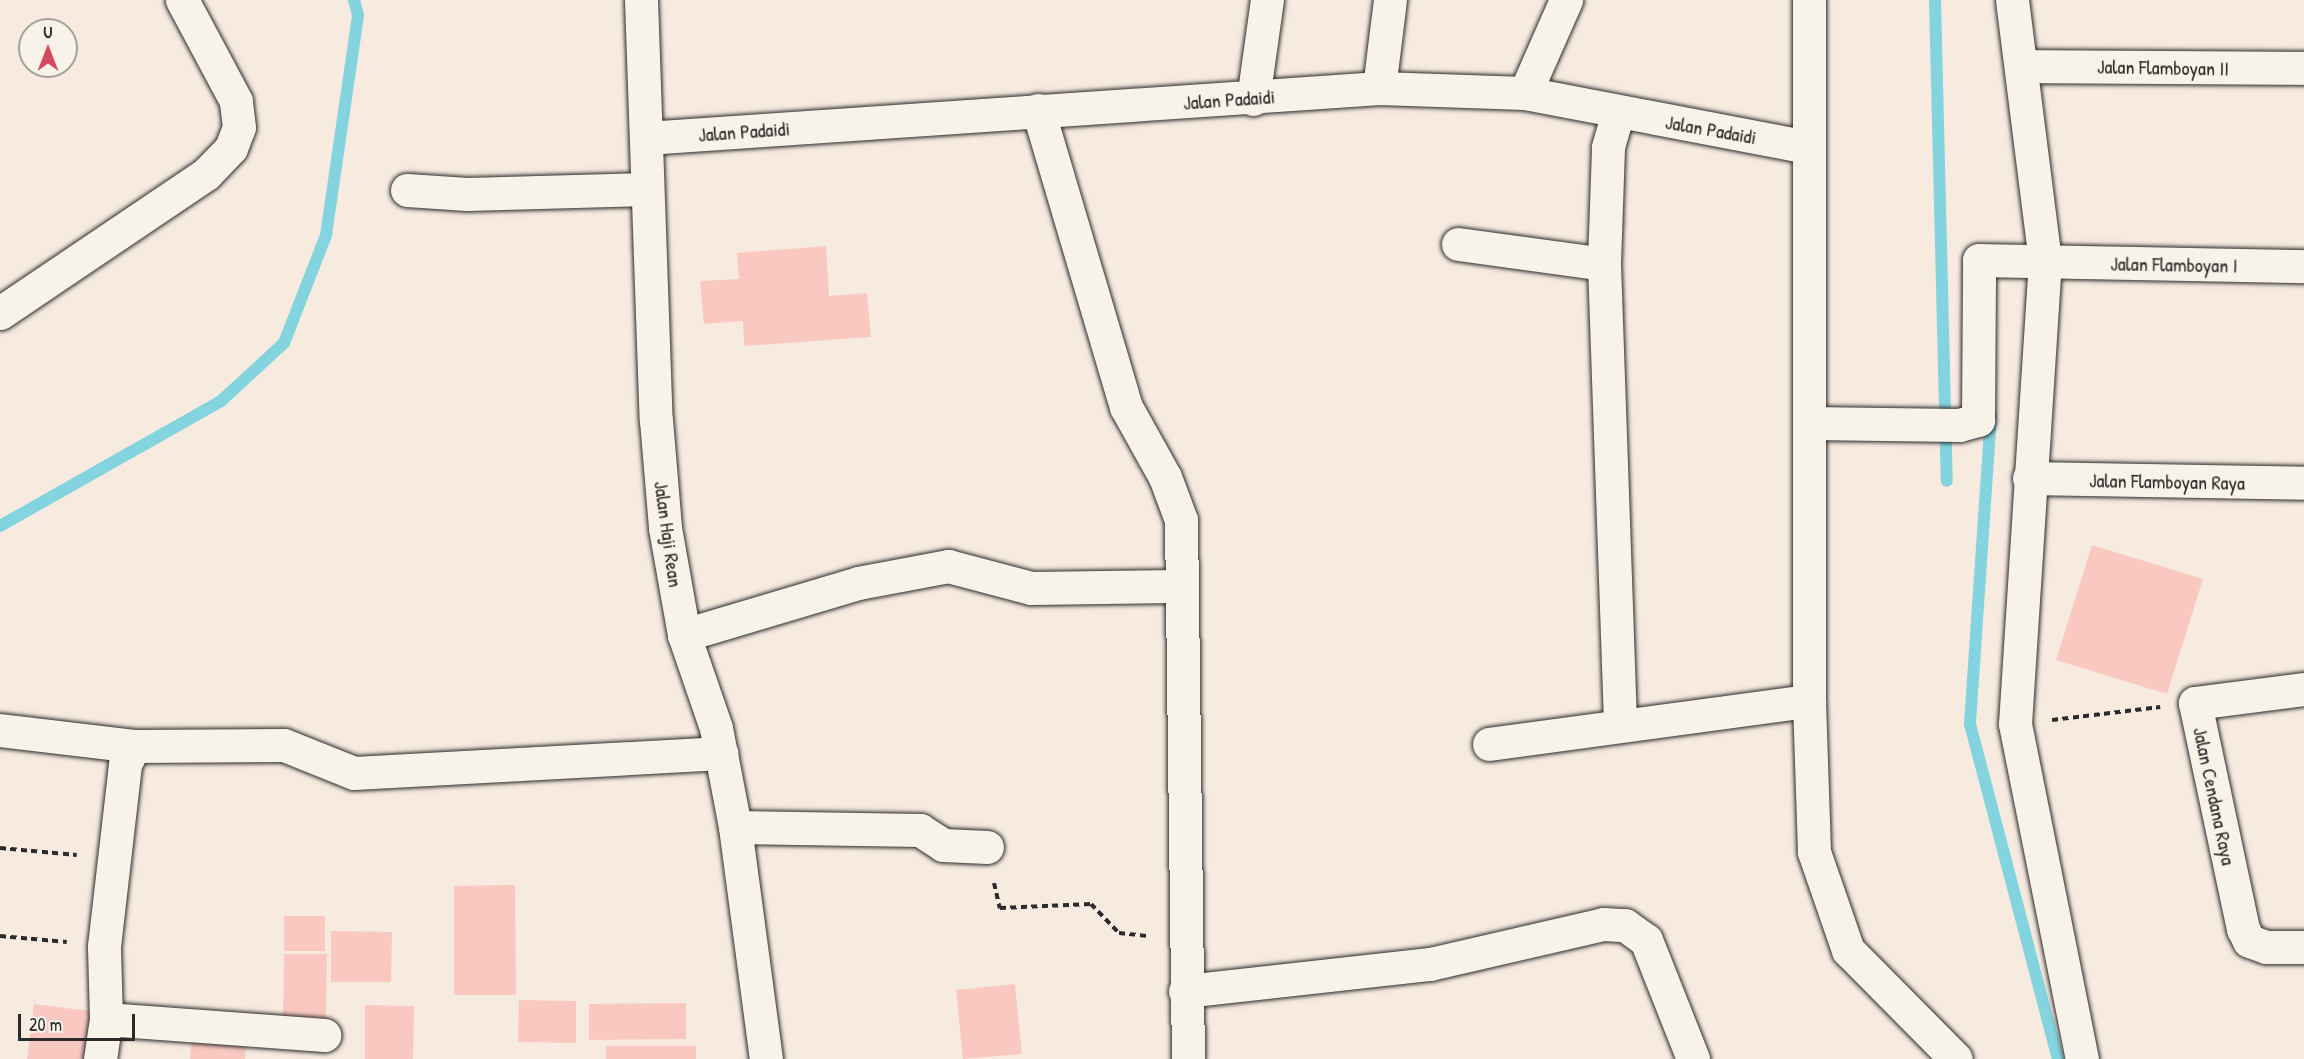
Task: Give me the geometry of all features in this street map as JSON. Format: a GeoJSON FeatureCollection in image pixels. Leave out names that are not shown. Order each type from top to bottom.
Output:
{"type":"FeatureCollection","features":[{"type":"Feature","properties":{"kind":"street"},"geometry":{"type":"LineString","coordinates":[[0,313],[206,174],[231,148],[239,127],[236,101],[182,0]]}},
{"type":"Feature","properties":{"kind":"street","name":"Jalan Haji Rean"},"geometry":{"type":"LineString","coordinates":[[641,0],[656,420],[665,528],[684,635],[721,753],[735,826],[766,1059]]}},
{"type":"Feature","properties":{"kind":"street"},"geometry":{"type":"LineString","coordinates":[[1253,99],[1267,0]]}},
{"type":"Feature","properties":{"kind":"street"},"geometry":{"type":"LineString","coordinates":[[1379,88],[1390,0]]}},
{"type":"Feature","properties":{"kind":"street"},"geometry":{"type":"LineString","coordinates":[[1525,93],[1566,0]]}},
{"type":"Feature","properties":{"kind":"street"},"geometry":{"type":"LineString","coordinates":[[1809,0],[1809,701],[1814,852],[1833,914],[1848,950],[1956,1059]]}},
{"type":"Feature","properties":{"kind":"street"},"geometry":{"type":"LineString","coordinates":[[2012,0],[2045,260],[2029,478],[2015,724],[2082,1059]]}},
{"type":"Feature","properties":{"kind":"street","name":"Jalan Flamboyan II"},"geometry":{"type":"LineString","coordinates":[[2022,66],[2304,68]]}},
{"type":"Feature","properties":{"kind":"street","name":"Jalan Padaidi"},"geometry":{"type":"LineString","coordinates":[[646,138],[1038,110],[1253,99],[1379,88],[1525,93],[1808,147]]}},
{"type":"Feature","properties":{"kind":"street"},"geometry":{"type":"LineString","coordinates":[[1038,110],[1126,407],[1165,477],[1181,520],[1187,940],[1185,991],[1188,1059]]}},
{"type":"Feature","properties":{"kind":"street"},"geometry":{"type":"LineString","coordinates":[[1618,112],[1608,148],[1604,264],[1620,724]]}},
{"type":"Feature","properties":{"kind":"street"},"geometry":{"type":"LineString","coordinates":[[407,190],[467,194],[647,189]]}},
{"type":"Feature","properties":{"kind":"street"},"geometry":{"type":"LineString","coordinates":[[1458,244],[1604,264]]}},
{"type":"Feature","properties":{"kind":"street","name":"Jalan Flamboyan I"},"geometry":{"type":"LineString","coordinates":[[1809,423],[1946,425],[1980,414],[1979,260],[2304,266]]}},
{"type":"Feature","properties":{"kind":"street","name":"Jalan Flamboyan Raya"},"geometry":{"type":"LineString","coordinates":[[2029,478],[2304,483]]}},
{"type":"Feature","properties":{"kind":"street"},"geometry":{"type":"LineString","coordinates":[[684,635],[858,583],[948,566],[1031,588],[1181,586]]}},
{"type":"Feature","properties":{"kind":"street","name":"Jalan Cendana Raya"},"geometry":{"type":"LineString","coordinates":[[2304,689],[2195,703],[2243,929],[2249,941],[2266,948],[2304,948]]}},
{"type":"Feature","properties":{"kind":"street"},"geometry":{"type":"LineString","coordinates":[[1489,744],[1620,724],[1809,701]]}},
{"type":"Feature","properties":{"kind":"street"},"geometry":{"type":"LineString","coordinates":[[0,730],[134,746],[284,745],[354,773],[721,753]]}},
{"type":"Feature","properties":{"kind":"street"},"geometry":{"type":"LineString","coordinates":[[100,1059],[106,1019],[104,946],[125,764],[134,746]]}},
{"type":"Feature","properties":{"kind":"street"},"geometry":{"type":"LineString","coordinates":[[735,826],[920,830],[943,845],[987,847]]}},
{"type":"Feature","properties":{"kind":"street"},"geometry":{"type":"LineString","coordinates":[[1185,991],[1430,964],[1604,924],[1625,926],[1646,940],[1693,1059]]}},
{"type":"Feature","properties":{"kind":"street"},"geometry":{"type":"LineString","coordinates":[[106,1019],[324,1035]]}},
{"type":"Feature","properties":{"kind":"path"},"geometry":{"type":"LineString","coordinates":[[2015,724],[2195,703]]}},
{"type":"Feature","properties":{"kind":"path"},"geometry":{"type":"LineString","coordinates":[[0,848],[115,858]]}},
{"type":"Feature","properties":{"kind":"path"},"geometry":{"type":"LineString","coordinates":[[999,908],[1091,904],[1119,933],[1187,940]]}},
{"type":"Feature","properties":{"kind":"path"},"geometry":{"type":"LineString","coordinates":[[0,936],[104,946]]}},
{"type":"Feature","properties":{"kind":"building"},"geometry":{"type":"Polygon","coordinates":[[[826,246],[829,296],[867,293],[871,337],[744,346],[743,321],[704,324],[700,281],[739,279],[737,253],[826,246]]]}},
{"type":"Feature","properties":{"kind":"building"},"geometry":{"type":"Polygon","coordinates":[[[2092,545],[2203,579],[2167,694],[2056,660],[2092,545]]]}},
{"type":"Feature","properties":{"kind":"building"},"geometry":{"type":"Polygon","coordinates":[[[515,885],[516,995],[454,995],[454,886],[515,885]]]}},
{"type":"Feature","properties":{"kind":"building"},"geometry":{"type":"Polygon","coordinates":[[[284,916],[325,916],[325,951],[284,951],[284,916]]]}},
{"type":"Feature","properties":{"kind":"building"},"geometry":{"type":"Polygon","coordinates":[[[331,931],[392,932],[391,982],[331,982],[331,931]]]}},
{"type":"Feature","properties":{"kind":"building"},"geometry":{"type":"Polygon","coordinates":[[[284,954],[327,954],[326,1020],[283,1020],[284,954]]]}},
{"type":"Feature","properties":{"kind":"building"},"geometry":{"type":"Polygon","coordinates":[[[1015,984],[1022,1054],[963,1059],[956,990],[1015,984]]]}},
{"type":"Feature","properties":{"kind":"building"},"geometry":{"type":"Polygon","coordinates":[[[519,1000],[576,1001],[576,1043],[518,1042],[519,1000]]]}},
{"type":"Feature","properties":{"kind":"building"},"geometry":{"type":"Polygon","coordinates":[[[686,1003],[686,1039],[589,1040],[589,1004],[686,1003]]]}},
{"type":"Feature","properties":{"kind":"building"},"geometry":{"type":"Polygon","coordinates":[[[34,1004],[98,1012],[92,1059],[27,1059],[34,1004]]]}},
{"type":"Feature","properties":{"kind":"building"},"geometry":{"type":"Polygon","coordinates":[[[365,1005],[414,1006],[413,1059],[365,1059],[365,1005]]]}},
{"type":"Feature","properties":{"kind":"building"},"geometry":{"type":"Polygon","coordinates":[[[192,1039],[246,1042],[245,1059],[190,1059],[192,1039]]]}},
{"type":"Feature","properties":{"kind":"building"},"geometry":{"type":"Polygon","coordinates":[[[606,1046],[696,1046],[696,1059],[606,1059],[606,1046]]]}},
{"type":"Feature","properties":{"kind":"waterway"},"geometry":{"type":"LineString","coordinates":[[0,526],[221,401],[284,343],[326,235],[358,15],[354,0]]}},
{"type":"Feature","properties":{"kind":"waterway"},"geometry":{"type":"LineString","coordinates":[[1935,0],[1947,481]]}},
{"type":"Feature","properties":{"kind":"waterway"},"geometry":{"type":"LineString","coordinates":[[1991,415],[1970,724],[2058,1059]]}}]}
